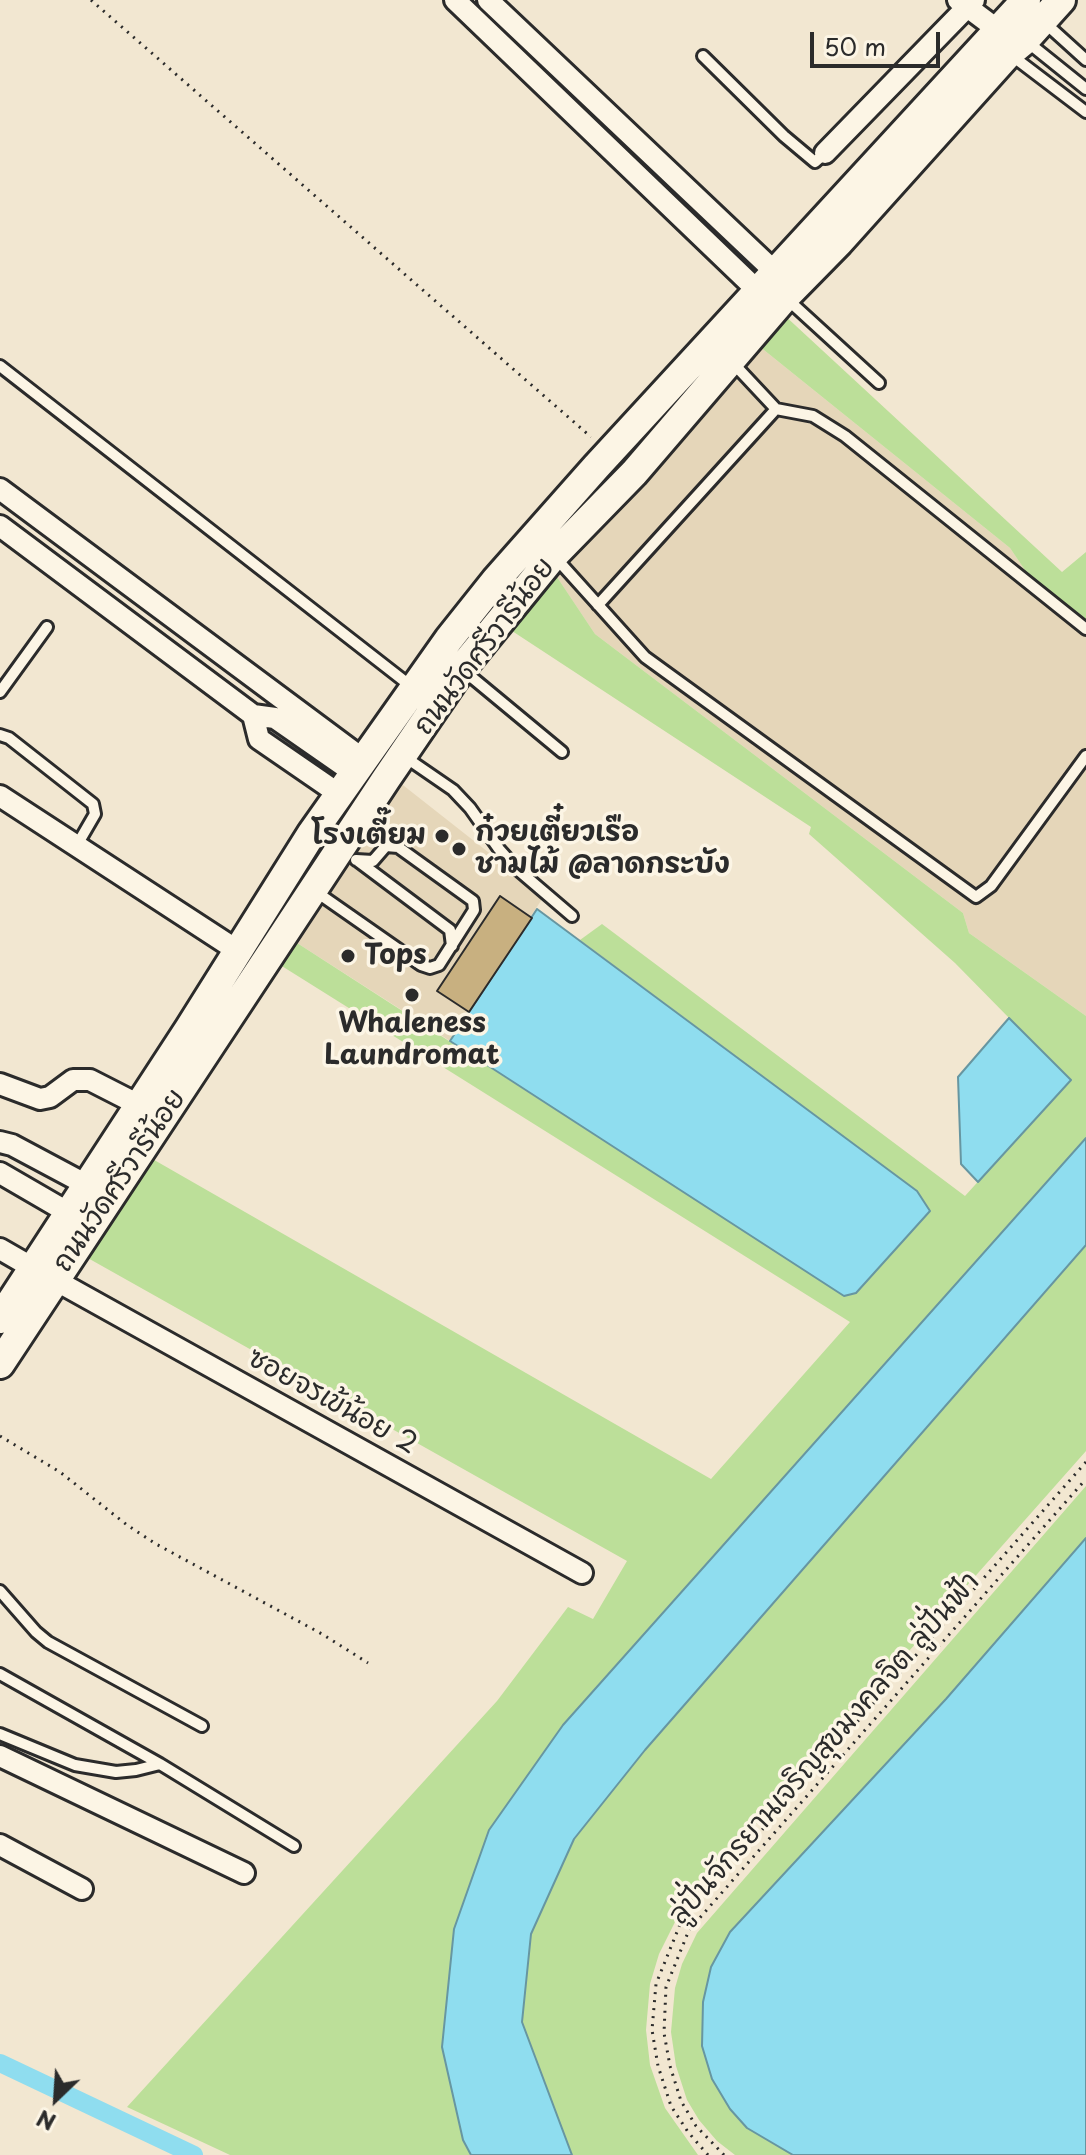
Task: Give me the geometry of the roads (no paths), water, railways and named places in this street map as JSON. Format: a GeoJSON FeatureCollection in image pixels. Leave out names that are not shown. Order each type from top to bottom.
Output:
{"type":"FeatureCollection","features":[{"type":"Feature","properties":{"kind":"main road","name":"ถนนวัดศรีวารีน้อย"},"geometry":{"type":"LineString","coordinates":[[0,1364],[44,1274],[69,1213],[352,775],[413,688],[496,580],[609,452],[773,287],[839,242],[1027,24]]}},
{"type":"Feature","properties":{"kind":"main road","name":"ถนนวัดศรีวารีน้อย"},"geometry":{"type":"LineString","coordinates":[[0,1319],[44,1274],[314,890],[348,854],[372,800],[461,669],[554,555],[634,473],[730,361],[773,287]]}},
{"type":"Feature","properties":{"kind":"main road"},"geometry":{"type":"LineString","coordinates":[[352,775],[372,800]]}},
{"type":"Feature","properties":{"kind":"street"},"geometry":{"type":"LineString","coordinates":[[455,0],[680,216],[773,287]]}},
{"type":"Feature","properties":{"kind":"street"},"geometry":{"type":"LineString","coordinates":[[488,0],[696,197],[773,287]]}},
{"type":"Feature","properties":{"kind":"street"},"geometry":{"type":"LineString","coordinates":[[825,153],[967,2],[1027,24]]}},
{"type":"Feature","properties":{"kind":"street"},"geometry":{"type":"LineString","coordinates":[[536,79],[554,62]]}},
{"type":"Feature","properties":{"kind":"street"},"geometry":{"type":"LineString","coordinates":[[680,216],[696,197]]}},
{"type":"Feature","properties":{"kind":"street"},"geometry":{"type":"LineString","coordinates":[[0,489],[352,775]]}},
{"type":"Feature","properties":{"kind":"street"},"geometry":{"type":"LineString","coordinates":[[0,526],[253,715],[259,739],[352,775]]}},
{"type":"Feature","properties":{"kind":"street"},"geometry":{"type":"LineString","coordinates":[[0,796],[238,951]]}},
{"type":"Feature","properties":{"kind":"street"},"geometry":{"type":"LineString","coordinates":[[0,1084],[40,1099],[50,1097],[73,1080],[90,1080],[139,1105]]}},
{"type":"Feature","properties":{"kind":"street"},"geometry":{"type":"LineString","coordinates":[[0,1142],[12,1145],[87,1185]]}},
{"type":"Feature","properties":{"kind":"street"},"geometry":{"type":"LineString","coordinates":[[0,1173],[69,1213]]}},
{"type":"Feature","properties":{"kind":"street","name":"ซอยจรเข้น้อย 2"},"geometry":{"type":"LineString","coordinates":[[0,1249],[582,1573]]}},
{"type":"Feature","properties":{"kind":"street"},"geometry":{"type":"LineString","coordinates":[[0,1756],[244,1873]]}},
{"type":"Feature","properties":{"kind":"street"},"geometry":{"type":"LineString","coordinates":[[0,1845],[82,1889]]}},
{"type":"Feature","properties":{"kind":"lane"},"geometry":{"type":"LineString","coordinates":[[1027,24],[1086,60]]}},
{"type":"Feature","properties":{"kind":"lane"},"geometry":{"type":"LineString","coordinates":[[1027,24],[1086,89]]}},
{"type":"Feature","properties":{"kind":"lane"},"geometry":{"type":"LineString","coordinates":[[1027,24],[1086,112]]}},
{"type":"Feature","properties":{"kind":"lane"},"geometry":{"type":"LineString","coordinates":[[703,56],[784,136],[815,162],[825,153]]}},
{"type":"Feature","properties":{"kind":"lane"},"geometry":{"type":"LineString","coordinates":[[773,287],[879,383]]}},
{"type":"Feature","properties":{"kind":"lane"},"geometry":{"type":"LineString","coordinates":[[730,361],[776,409],[813,416],[845,436],[1086,629]]}},
{"type":"Feature","properties":{"kind":"lane"},"geometry":{"type":"LineString","coordinates":[[0,366],[413,688]]}},
{"type":"Feature","properties":{"kind":"lane"},"geometry":{"type":"LineString","coordinates":[[598,605],[776,409]]}},
{"type":"Feature","properties":{"kind":"lane"},"geometry":{"type":"LineString","coordinates":[[554,555],[645,657],[976,897],[991,886],[1086,756]]}},
{"type":"Feature","properties":{"kind":"lane"},"geometry":{"type":"LineString","coordinates":[[0,692],[47,627]]}},
{"type":"Feature","properties":{"kind":"lane"},"geometry":{"type":"LineString","coordinates":[[461,669],[562,752]]}},
{"type":"Feature","properties":{"kind":"lane"},"geometry":{"type":"LineString","coordinates":[[0,735],[9,738],[93,804],[95,814],[77,845]]}},
{"type":"Feature","properties":{"kind":"lane"},"geometry":{"type":"LineString","coordinates":[[403,755],[453,790],[517,869],[572,916]]}},
{"type":"Feature","properties":{"kind":"lane"},"geometry":{"type":"LineString","coordinates":[[314,890],[421,965],[430,968],[439,965],[474,910],[473,901],[398,847],[386,846],[373,861],[348,854]]}},
{"type":"Feature","properties":{"kind":"lane"},"geometry":{"type":"LineString","coordinates":[[348,854],[450,930],[452,946]]}},
{"type":"Feature","properties":{"kind":"lane"},"geometry":{"type":"LineString","coordinates":[[0,1591],[48,1642],[202,1726]]}},
{"type":"Feature","properties":{"kind":"lane"},"geometry":{"type":"LineString","coordinates":[[0,1674],[160,1764],[294,1846]]}},
{"type":"Feature","properties":{"kind":"lane"},"geometry":{"type":"LineString","coordinates":[[0,1734],[75,1765],[116,1772],[160,1764]]}},
{"type":"Feature","properties":{"kind":"water"},"geometry":{"type":"Polygon","coordinates":[[[537,909],[917,1191],[930,1211],[856,1293],[844,1296],[450,1041],[537,909]]]}},
{"type":"Feature","properties":{"kind":"water"},"geometry":{"type":"Polygon","coordinates":[[[1009,1018],[1071,1080],[978,1182],[961,1164],[958,1077],[1009,1018]]]}},
{"type":"Feature","properties":{"kind":"water"},"geometry":{"type":"Polygon","coordinates":[[[1086,1138],[1086,1245],[645,1750],[574,1839],[531,1934],[522,2022],[572,2155],[471,2155],[463,2140],[442,2047],[454,1929],[489,1830],[563,1725],[1086,1138]]]}},
{"type":"Feature","properties":{"kind":"water"},"geometry":{"type":"Polygon","coordinates":[[[1086,1538],[1086,2155],[793,2155],[747,2128],[730,2109],[712,2079],[702,2046],[703,2002],[711,1967],[730,1932],[946,1699],[1086,1538]]]}},
{"type":"Feature","properties":{"kind":"waterway"},"geometry":{"type":"LineString","coordinates":[[0,2063],[194,2155]]}},
{"type":"Feature","properties":{"kind":"place","name":"โรงเตี๊ยม"},"geometry":{"type":"Point","coordinates":[442,836]}},
{"type":"Feature","properties":{"kind":"place","name":"ก๋วยเตี๋ยวเรือ ชามไม้ @ลาดกระบัง"},"geometry":{"type":"Point","coordinates":[459,849]}},
{"type":"Feature","properties":{"kind":"place","name":"Tops"},"geometry":{"type":"Point","coordinates":[348,956]}},
{"type":"Feature","properties":{"kind":"place","name":"Whaleness Laundromat"},"geometry":{"type":"Point","coordinates":[412,995]}}]}
